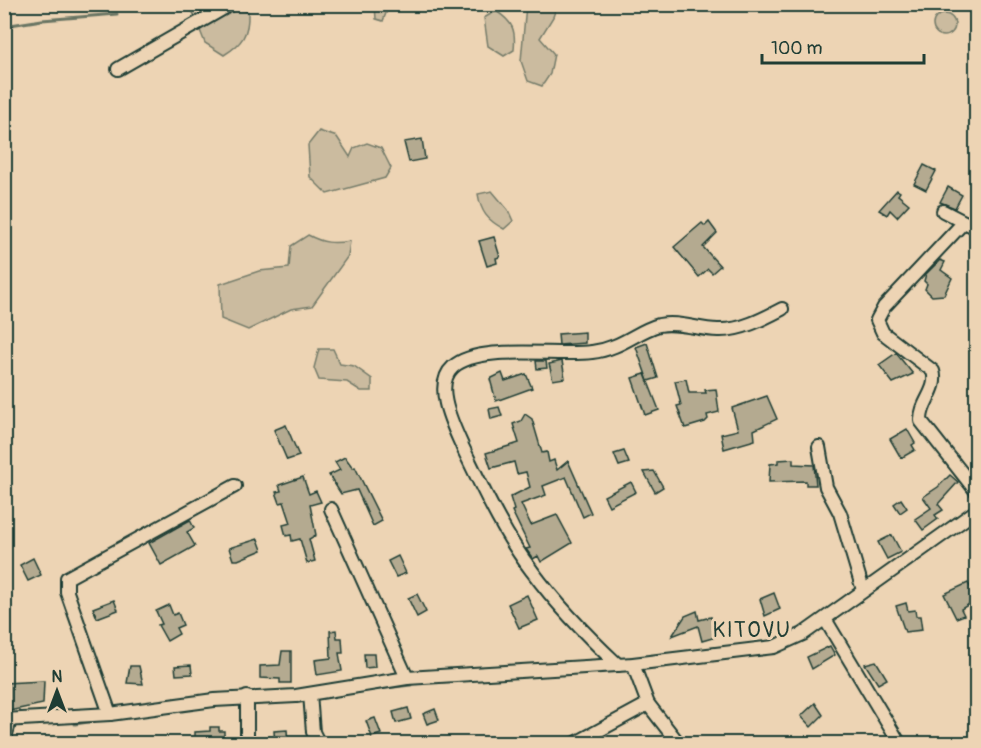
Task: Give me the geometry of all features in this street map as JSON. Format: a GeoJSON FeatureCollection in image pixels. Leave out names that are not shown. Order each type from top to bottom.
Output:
{"type":"FeatureCollection","features":[{"type":"Feature","properties":{"kind":"street"},"geometry":{"type":"LineString","coordinates":[[118,69],[231,4]]}},
{"type":"Feature","properties":{"kind":"street"},"geometry":{"type":"LineString","coordinates":[[944,211],[976,228]]}},
{"type":"Feature","properties":{"kind":"street"},"geometry":{"type":"LineString","coordinates":[[964,222],[884,307],[877,320],[883,333],[933,371],[935,379],[933,388],[921,409],[921,421],[976,491]]}},
{"type":"Feature","properties":{"kind":"street"},"geometry":{"type":"LineString","coordinates":[[618,665],[588,637],[531,570],[478,480],[453,425],[444,392],[446,379],[453,367],[464,361],[500,352],[592,352],[610,349],[657,326],[670,324],[719,330],[760,320],[782,309]]}},
{"type":"Feature","properties":{"kind":"street"},"geometry":{"type":"LineString","coordinates":[[819,447],[826,488],[840,513],[863,590]]}},
{"type":"Feature","properties":{"kind":"street"},"geometry":{"type":"LineString","coordinates":[[110,714],[67,592],[67,578],[235,486]]}},
{"type":"Feature","properties":{"kind":"street"},"geometry":{"type":"LineString","coordinates":[[331,509],[407,678]]}},
{"type":"Feature","properties":{"kind":"street"},"geometry":{"type":"LineString","coordinates":[[4,741],[7,720],[110,714],[247,697],[310,694],[407,678],[633,664],[774,647],[803,634],[976,511]]}},
{"type":"Feature","properties":{"kind":"street"},"geometry":{"type":"LineString","coordinates":[[825,619],[900,744]]}},
{"type":"Feature","properties":{"kind":"street"},"geometry":{"type":"LineString","coordinates":[[633,664],[648,704],[679,744]]}},
{"type":"Feature","properties":{"kind":"street"},"geometry":{"type":"LineString","coordinates":[[310,694],[313,732],[319,744]]}},
{"type":"Feature","properties":{"kind":"street"},"geometry":{"type":"LineString","coordinates":[[247,697],[247,744]]}},
{"type":"Feature","properties":{"kind":"street"},"geometry":{"type":"LineString","coordinates":[[574,744],[648,704]]}},
{"type":"Feature","properties":{"kind":"shaded area"},"geometry":{"type":"Polygon","coordinates":[[[231,4],[248,12],[247,26],[240,42],[224,55],[205,43],[192,10],[204,5],[231,4]]]}},
{"type":"Feature","properties":{"kind":"shaded area"},"geometry":{"type":"Polygon","coordinates":[[[375,5],[389,5],[383,21],[376,19],[375,5]]]}},
{"type":"Feature","properties":{"kind":"shaded area"},"geometry":{"type":"Polygon","coordinates":[[[526,5],[557,5],[553,17],[540,38],[554,54],[550,74],[542,86],[528,81],[521,61],[526,5]]]}},
{"type":"Feature","properties":{"kind":"shaded area"},"geometry":{"type":"Polygon","coordinates":[[[496,11],[510,23],[514,32],[514,50],[504,56],[488,46],[484,18],[496,11]]]}},
{"type":"Feature","properties":{"kind":"shaded area"},"geometry":{"type":"Polygon","coordinates":[[[940,14],[948,14],[955,21],[955,29],[948,36],[940,36],[933,29],[933,21],[940,14]]]}},
{"type":"Feature","properties":{"kind":"shaded area"},"geometry":{"type":"Polygon","coordinates":[[[319,131],[337,137],[350,157],[354,148],[367,143],[381,148],[391,168],[385,178],[327,194],[310,177],[308,145],[319,131]]]}},
{"type":"Feature","properties":{"kind":"shaded area"},"geometry":{"type":"Polygon","coordinates":[[[492,191],[508,210],[513,221],[504,229],[489,219],[481,206],[478,194],[492,191]]]}},
{"type":"Feature","properties":{"kind":"shaded area"},"geometry":{"type":"Polygon","coordinates":[[[308,235],[328,242],[350,241],[348,256],[312,306],[291,309],[248,330],[221,319],[220,284],[259,271],[289,268],[291,246],[308,235]]]}},
{"type":"Feature","properties":{"kind":"shaded area"},"geometry":{"type":"Polygon","coordinates":[[[319,349],[333,349],[340,364],[354,366],[372,379],[372,391],[361,391],[347,382],[319,380],[314,368],[319,349]]]}},
{"type":"Feature","properties":{"kind":"building"},"geometry":{"type":"Polygon","coordinates":[[[422,139],[425,159],[409,162],[404,142],[422,139]]]}},
{"type":"Feature","properties":{"kind":"building"},"geometry":{"type":"Polygon","coordinates":[[[924,165],[936,171],[926,190],[914,184],[924,165]]]}},
{"type":"Feature","properties":{"kind":"building"},"geometry":{"type":"Polygon","coordinates":[[[948,187],[962,195],[955,208],[940,202],[948,187]]]}},
{"type":"Feature","properties":{"kind":"building"},"geometry":{"type":"Polygon","coordinates":[[[897,190],[900,192],[898,195],[909,204],[897,217],[890,210],[887,215],[879,210],[897,190]]]}},
{"type":"Feature","properties":{"kind":"building"},"geometry":{"type":"Polygon","coordinates":[[[709,222],[717,233],[703,247],[720,266],[712,273],[708,269],[699,277],[674,247],[702,223],[705,226],[709,222]]]}},
{"type":"Feature","properties":{"kind":"building"},"geometry":{"type":"Polygon","coordinates":[[[494,237],[500,257],[496,258],[497,263],[487,266],[479,241],[494,237]]]}},
{"type":"Feature","properties":{"kind":"building"},"geometry":{"type":"Polygon","coordinates":[[[940,260],[945,262],[941,270],[952,278],[944,295],[932,296],[925,289],[927,284],[924,281],[926,274],[940,260]]]}},
{"type":"Feature","properties":{"kind":"building"},"geometry":{"type":"Polygon","coordinates":[[[585,332],[585,343],[559,345],[558,334],[585,332]]]}},
{"type":"Feature","properties":{"kind":"building"},"geometry":{"type":"Polygon","coordinates":[[[647,343],[658,378],[648,381],[636,347],[647,343]]]}},
{"type":"Feature","properties":{"kind":"building"},"geometry":{"type":"Polygon","coordinates":[[[896,353],[913,374],[893,383],[879,365],[896,353]]]}},
{"type":"Feature","properties":{"kind":"building"},"geometry":{"type":"Polygon","coordinates":[[[536,361],[546,361],[547,368],[537,369],[536,361]]]}},
{"type":"Feature","properties":{"kind":"building"},"geometry":{"type":"Polygon","coordinates":[[[562,361],[565,378],[553,380],[549,364],[562,361]]]}},
{"type":"Feature","properties":{"kind":"building"},"geometry":{"type":"Polygon","coordinates":[[[502,373],[505,381],[526,374],[532,388],[496,401],[490,379],[502,373]]]}},
{"type":"Feature","properties":{"kind":"building"},"geometry":{"type":"Polygon","coordinates":[[[645,374],[659,410],[645,415],[632,378],[645,374]]]}},
{"type":"Feature","properties":{"kind":"building"},"geometry":{"type":"Polygon","coordinates":[[[686,379],[689,393],[706,393],[705,390],[716,389],[719,412],[707,415],[708,419],[705,422],[685,428],[677,406],[681,405],[675,381],[686,379]]]}},
{"type":"Feature","properties":{"kind":"building"},"geometry":{"type":"Polygon","coordinates":[[[767,396],[777,419],[754,430],[755,440],[724,449],[721,434],[738,430],[732,408],[767,396]]]}},
{"type":"Feature","properties":{"kind":"building"},"geometry":{"type":"Polygon","coordinates":[[[499,407],[502,416],[491,419],[489,409],[499,407]]]}},
{"type":"Feature","properties":{"kind":"building"},"geometry":{"type":"Polygon","coordinates":[[[525,414],[532,419],[542,453],[547,452],[549,462],[554,460],[557,470],[568,461],[591,513],[583,517],[566,477],[543,486],[546,495],[521,504],[531,525],[557,515],[572,543],[541,562],[538,556],[533,559],[526,549],[530,548],[512,511],[514,510],[510,497],[530,487],[526,472],[517,474],[514,462],[491,468],[486,453],[519,443],[513,424],[521,421],[525,414]]]}},
{"type":"Feature","properties":{"kind":"building"},"geometry":{"type":"Polygon","coordinates":[[[286,425],[299,456],[287,460],[274,430],[286,425]]]}},
{"type":"Feature","properties":{"kind":"building"},"geometry":{"type":"Polygon","coordinates":[[[907,429],[915,443],[912,445],[915,450],[901,458],[890,439],[907,429]]]}},
{"type":"Feature","properties":{"kind":"building"},"geometry":{"type":"Polygon","coordinates":[[[624,451],[629,463],[619,466],[614,454],[624,451]]]}},
{"type":"Feature","properties":{"kind":"building"},"geometry":{"type":"Polygon","coordinates":[[[345,457],[353,468],[355,467],[382,521],[373,526],[357,490],[341,494],[329,475],[340,470],[335,462],[345,457]]]}},
{"type":"Feature","properties":{"kind":"building"},"geometry":{"type":"Polygon","coordinates":[[[793,459],[793,464],[814,465],[816,485],[806,485],[806,481],[769,482],[770,464],[778,463],[778,460],[793,459]]]}},
{"type":"Feature","properties":{"kind":"building"},"geometry":{"type":"Polygon","coordinates":[[[654,471],[663,487],[655,492],[644,472],[654,471]]]}},
{"type":"Feature","properties":{"kind":"building"},"geometry":{"type":"Polygon","coordinates":[[[950,475],[958,482],[938,504],[943,510],[935,515],[938,519],[923,530],[915,519],[931,508],[923,497],[950,475]]]}},
{"type":"Feature","properties":{"kind":"building"},"geometry":{"type":"Polygon","coordinates":[[[303,477],[309,494],[316,491],[321,502],[310,505],[316,535],[309,539],[315,561],[307,563],[300,539],[292,541],[291,535],[286,536],[283,525],[291,523],[284,502],[280,503],[276,492],[281,491],[279,485],[303,477]]]}},
{"type":"Feature","properties":{"kind":"building"},"geometry":{"type":"Polygon","coordinates":[[[631,482],[636,492],[609,506],[604,496],[631,482]]]}},
{"type":"Feature","properties":{"kind":"building"},"geometry":{"type":"Polygon","coordinates":[[[901,499],[907,508],[900,513],[894,504],[901,499]]]}},
{"type":"Feature","properties":{"kind":"building"},"geometry":{"type":"Polygon","coordinates":[[[190,520],[194,528],[187,532],[195,546],[161,565],[149,543],[190,520]]]}},
{"type":"Feature","properties":{"kind":"building"},"geometry":{"type":"Polygon","coordinates":[[[892,535],[901,552],[887,559],[878,542],[892,535]]]}},
{"type":"Feature","properties":{"kind":"building"},"geometry":{"type":"Polygon","coordinates":[[[258,539],[262,550],[233,560],[229,548],[258,539]]]}},
{"type":"Feature","properties":{"kind":"building"},"geometry":{"type":"Polygon","coordinates":[[[398,556],[406,573],[396,577],[388,561],[398,556]]]}},
{"type":"Feature","properties":{"kind":"building"},"geometry":{"type":"Polygon","coordinates":[[[33,558],[41,575],[28,581],[20,565],[33,558]]]}},
{"type":"Feature","properties":{"kind":"building"},"geometry":{"type":"Polygon","coordinates":[[[968,583],[972,590],[976,588],[976,600],[961,609],[964,615],[956,618],[944,594],[968,583]]]}},
{"type":"Feature","properties":{"kind":"building"},"geometry":{"type":"Polygon","coordinates":[[[774,593],[780,609],[765,616],[760,599],[774,593]]]}},
{"type":"Feature","properties":{"kind":"building"},"geometry":{"type":"Polygon","coordinates":[[[417,594],[426,612],[417,617],[408,598],[417,594]]]}},
{"type":"Feature","properties":{"kind":"building"},"geometry":{"type":"Polygon","coordinates":[[[527,595],[538,620],[519,628],[508,604],[527,595]]]}},
{"type":"Feature","properties":{"kind":"building"},"geometry":{"type":"Polygon","coordinates":[[[114,600],[118,610],[97,618],[93,608],[114,600]]]}},
{"type":"Feature","properties":{"kind":"building"},"geometry":{"type":"Polygon","coordinates":[[[906,603],[908,611],[915,610],[916,616],[920,616],[922,630],[905,632],[896,606],[906,603]]]}},
{"type":"Feature","properties":{"kind":"building"},"geometry":{"type":"Polygon","coordinates":[[[169,605],[173,615],[178,613],[183,625],[176,628],[179,634],[167,641],[158,625],[162,624],[156,611],[169,605]]]}},
{"type":"Feature","properties":{"kind":"building"},"geometry":{"type":"Polygon","coordinates":[[[697,611],[699,620],[711,617],[716,637],[702,641],[698,626],[672,636],[685,616],[697,611]]]}},
{"type":"Feature","properties":{"kind":"building"},"geometry":{"type":"Polygon","coordinates":[[[336,630],[337,638],[342,638],[343,653],[339,653],[342,671],[317,675],[315,660],[331,658],[330,631],[336,630]]]}},
{"type":"Feature","properties":{"kind":"building"},"geometry":{"type":"Polygon","coordinates":[[[830,646],[835,655],[812,669],[807,657],[830,646]]]}},
{"type":"Feature","properties":{"kind":"building"},"geometry":{"type":"Polygon","coordinates":[[[282,651],[291,651],[291,683],[280,683],[280,679],[260,678],[260,666],[280,665],[282,651]]]}},
{"type":"Feature","properties":{"kind":"building"},"geometry":{"type":"Polygon","coordinates":[[[364,654],[374,654],[375,667],[365,668],[364,654]]]}},
{"type":"Feature","properties":{"kind":"building"},"geometry":{"type":"Polygon","coordinates":[[[876,661],[887,679],[878,684],[865,664],[876,661]]]}},
{"type":"Feature","properties":{"kind":"building"},"geometry":{"type":"Polygon","coordinates":[[[191,665],[192,674],[176,675],[175,666],[191,665]]]}},
{"type":"Feature","properties":{"kind":"building"},"geometry":{"type":"Polygon","coordinates":[[[130,666],[139,666],[143,684],[127,683],[130,666]]]}},
{"type":"Feature","properties":{"kind":"building"},"geometry":{"type":"Polygon","coordinates":[[[44,681],[43,704],[4,712],[4,683],[44,681]]]}},
{"type":"Feature","properties":{"kind":"building"},"geometry":{"type":"Polygon","coordinates":[[[815,703],[823,715],[811,727],[801,716],[815,703]]]}},
{"type":"Feature","properties":{"kind":"building"},"geometry":{"type":"Polygon","coordinates":[[[408,708],[411,719],[396,723],[393,712],[408,708]]]}},
{"type":"Feature","properties":{"kind":"building"},"geometry":{"type":"Polygon","coordinates":[[[435,709],[439,720],[427,724],[423,714],[435,709]]]}},
{"type":"Feature","properties":{"kind":"building"},"geometry":{"type":"Polygon","coordinates":[[[375,718],[381,734],[372,737],[366,721],[375,718]]]}},
{"type":"Feature","properties":{"kind":"building"},"geometry":{"type":"Polygon","coordinates":[[[210,727],[219,727],[219,731],[224,731],[224,743],[195,742],[195,732],[210,731],[210,727]]]}},
{"type":"Feature","properties":{"kind":"building"},"geometry":{"type":"Polygon","coordinates":[[[287,730],[288,744],[275,744],[274,731],[287,730]]]}},
{"type":"Feature","properties":{"kind":"waterway"},"geometry":{"type":"LineString","coordinates":[[4,7],[13,4]]}},
{"type":"Feature","properties":{"kind":"waterway"},"geometry":{"type":"LineString","coordinates":[[4,26],[42,20],[117,14]]}},
{"type":"Feature","properties":{"kind":"waterway"},"geometry":{"type":"LineString","coordinates":[[377,689],[411,685]]}},
{"type":"Feature","properties":{"kind":"waterway"},"geometry":{"type":"LineString","coordinates":[[355,693],[367,690]]}},
{"type":"Feature","properties":{"kind":"waterway"},"geometry":{"type":"LineString","coordinates":[[206,707],[220,705]]}},
{"type":"Feature","properties":{"kind":"waterway"},"geometry":{"type":"LineString","coordinates":[[75,724],[95,721]]}},
{"type":"Feature","properties":{"kind":"district","name":"KITOVU"},"geometry":{"type":"Point","coordinates":[752,630]}}]}
